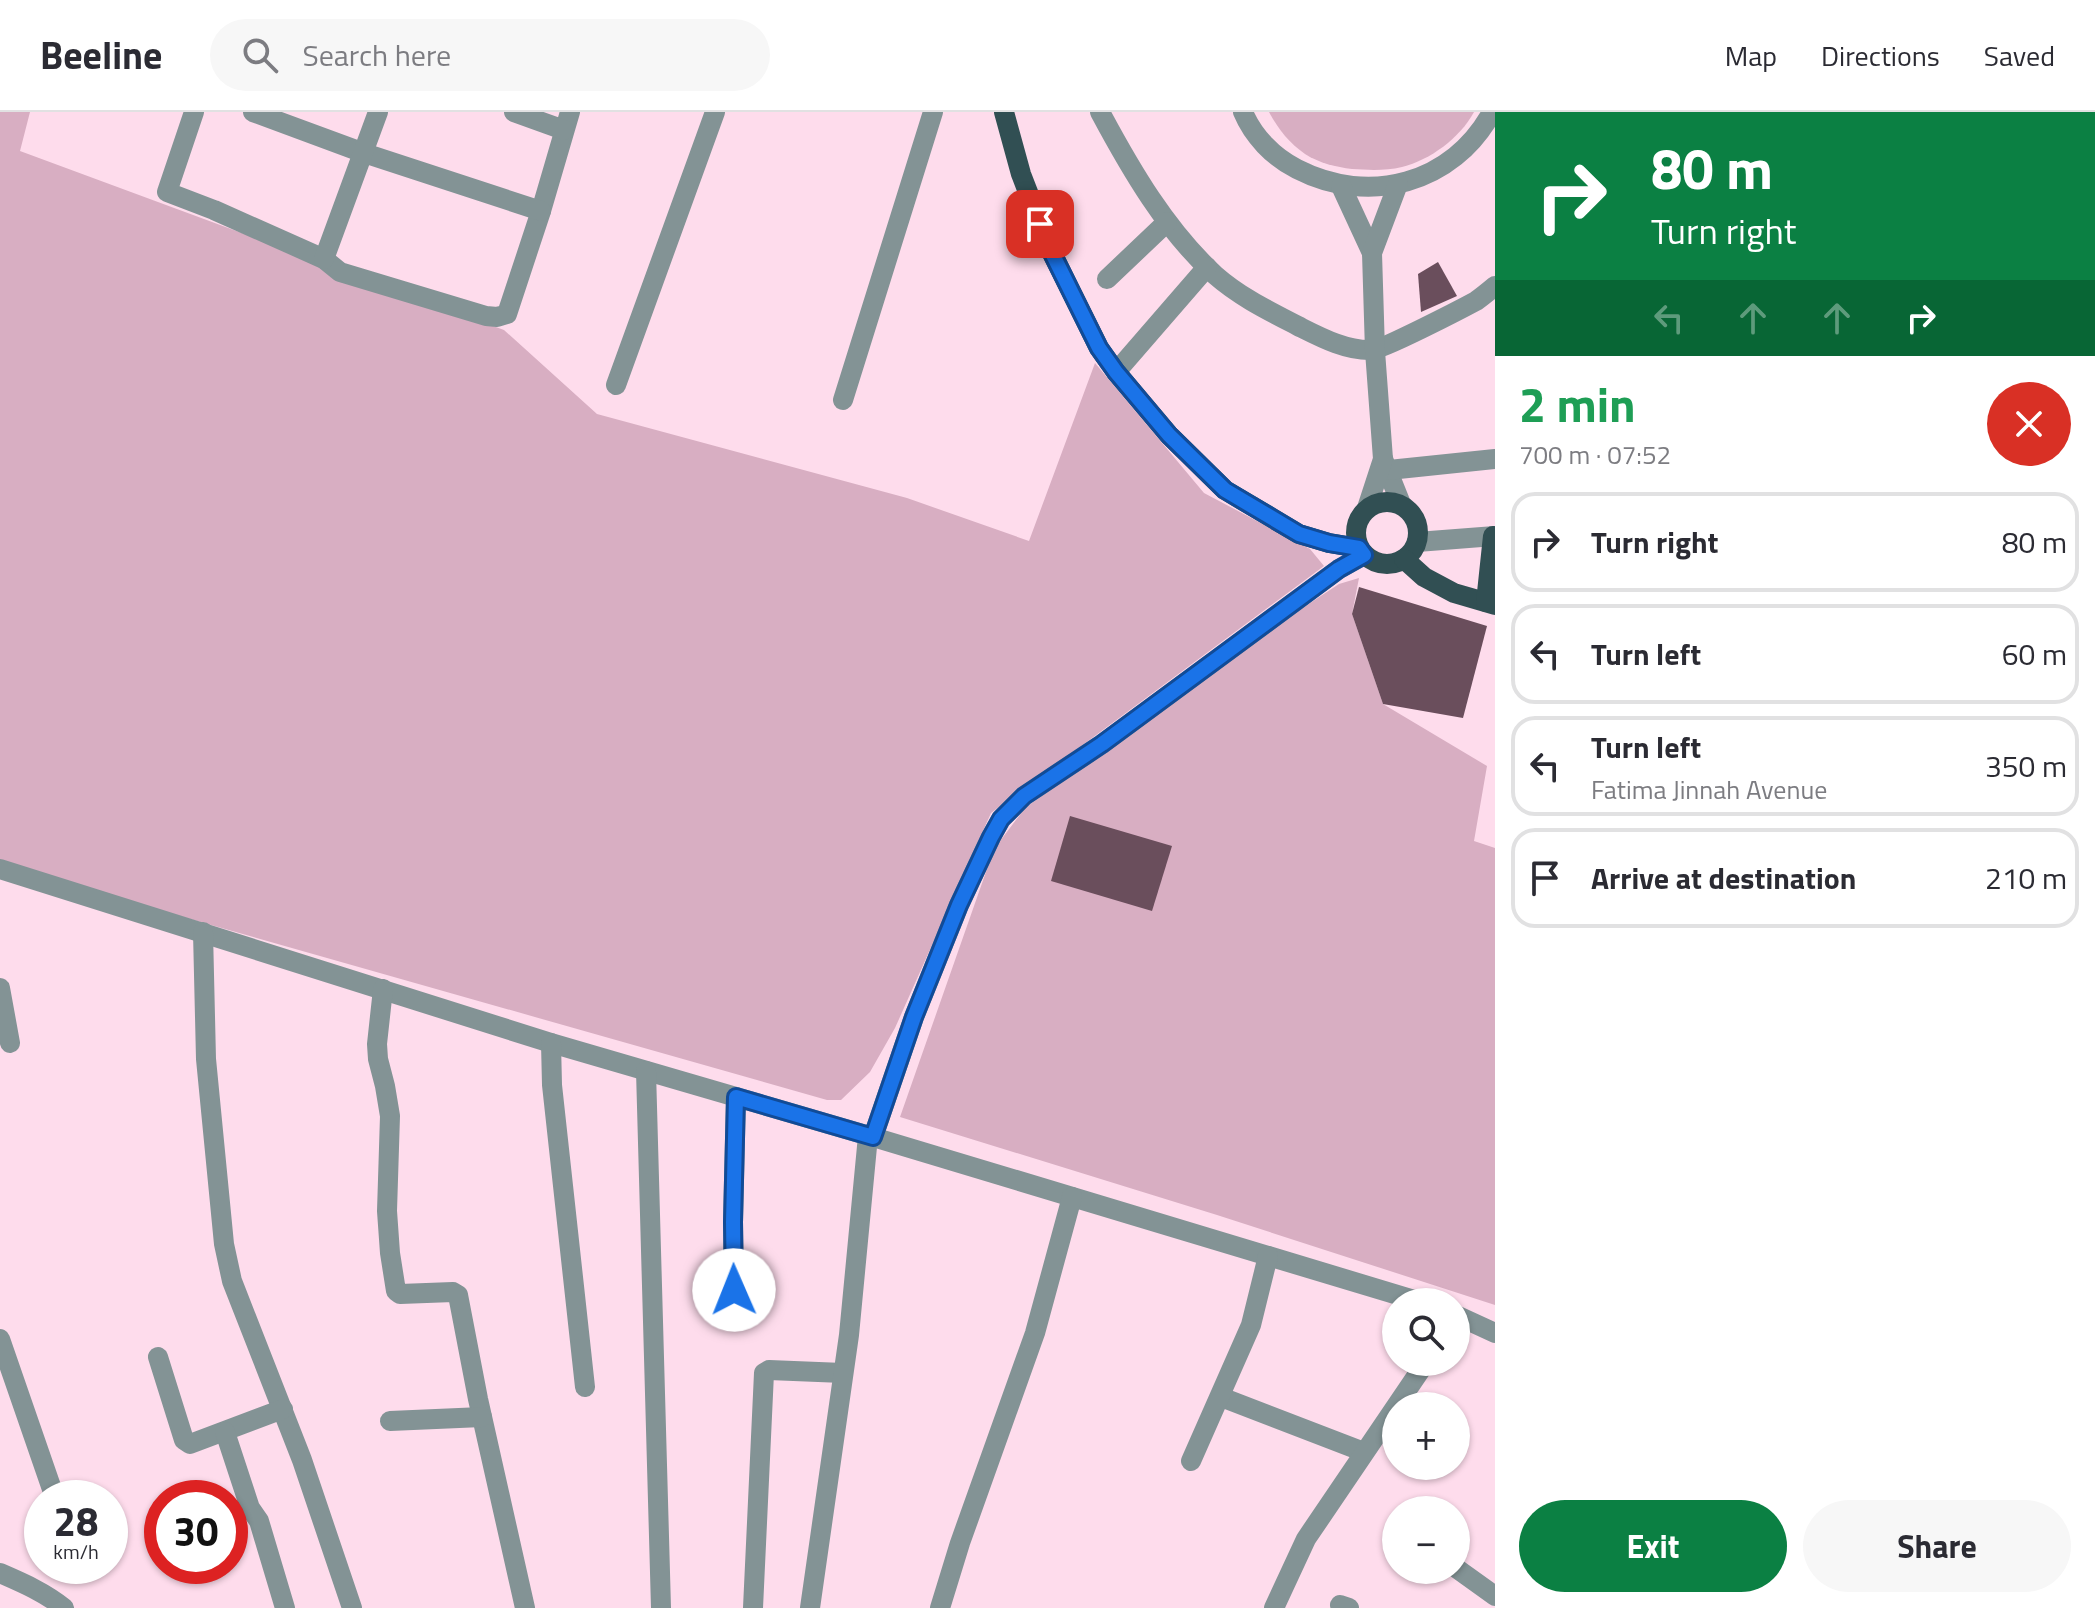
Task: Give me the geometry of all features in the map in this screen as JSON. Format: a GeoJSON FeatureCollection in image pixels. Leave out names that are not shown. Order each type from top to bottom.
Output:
{"type":"FeatureCollection","features":[{"type":"Feature","properties":{"kind":"main road"},"geometry":{"type":"LineString","coordinates":[[1004,112],[1021,174],[1050,249],[1099,348],[1116,372],[1169,435],[1225,490],[1299,534],[1362,552],[1373,561],[1394,563],[1404,559],[1417,542],[1416,520],[1401,504],[1377,502],[1359,516],[1355,527],[1355,538],[1362,552]]}},
{"type":"Feature","properties":{"kind":"main road"},"geometry":{"type":"LineString","coordinates":[[1404,559],[1424,577],[1454,593],[1491,604],[1494,536]]}},
{"type":"Feature","properties":{"kind":"street"},"geometry":{"type":"LineString","coordinates":[[194,112],[167,192],[324,259],[340,272],[497,317],[507,314],[567,121],[514,112]]}},
{"type":"Feature","properties":{"kind":"street"},"geometry":{"type":"LineString","coordinates":[[253,112],[364,153],[541,211]]}},
{"type":"Feature","properties":{"kind":"street"},"geometry":{"type":"LineString","coordinates":[[324,259],[378,112]]}},
{"type":"Feature","properties":{"kind":"street"},"geometry":{"type":"LineString","coordinates":[[616,385],[715,112]]}},
{"type":"Feature","properties":{"kind":"street"},"geometry":{"type":"LineString","coordinates":[[843,400],[933,112]]}},
{"type":"Feature","properties":{"kind":"street"},"geometry":{"type":"LineString","coordinates":[[1100,112],[1167,222],[1207,267],[1255,304],[1311,332],[1348,347],[1375,351],[1477,300],[1495,286]]}},
{"type":"Feature","properties":{"kind":"street"},"geometry":{"type":"LineString","coordinates":[[1242,116],[1267,147],[1289,165],[1314,178],[1341,186],[1370,188],[1398,184],[1431,173],[1459,154],[1483,129],[1492,112]]}},
{"type":"Feature","properties":{"kind":"street"},"geometry":{"type":"LineString","coordinates":[[1398,184],[1372,253],[1375,351],[1386,464],[1401,504]]}},
{"type":"Feature","properties":{"kind":"street"},"geometry":{"type":"LineString","coordinates":[[1341,186],[1372,253]]}},
{"type":"Feature","properties":{"kind":"street"},"geometry":{"type":"LineString","coordinates":[[1107,279],[1167,222]]}},
{"type":"Feature","properties":{"kind":"street"},"geometry":{"type":"LineString","coordinates":[[1116,372],[1207,267]]}},
{"type":"Feature","properties":{"kind":"street"},"geometry":{"type":"LineString","coordinates":[[1386,464],[1495,459]]}},
{"type":"Feature","properties":{"kind":"street"},"geometry":{"type":"LineString","coordinates":[[1367,508],[1386,464]]}},
{"type":"Feature","properties":{"kind":"street"},"geometry":{"type":"LineString","coordinates":[[1417,542],[1494,536]]}},
{"type":"Feature","properties":{"kind":"street"},"geometry":{"type":"LineString","coordinates":[[810,1608],[849,1335],[870,1136],[959,905],[991,837],[1001,819],[1024,796],[1102,744],[1362,552]]}},
{"type":"Feature","properties":{"kind":"street"},"geometry":{"type":"LineString","coordinates":[[0,869],[551,1043],[1382,1290]]}},
{"type":"Feature","properties":{"kind":"street"},"geometry":{"type":"LineString","coordinates":[[203,932],[206,1059],[224,1244],[232,1281],[302,1460],[352,1608]]}},
{"type":"Feature","properties":{"kind":"street"},"geometry":{"type":"LineString","coordinates":[[0,988],[10,1043]]}},
{"type":"Feature","properties":{"kind":"street"},"geometry":{"type":"LineString","coordinates":[[383,989],[377,1044],[390,1116],[387,1211],[396,1291],[400,1294],[453,1292],[458,1295],[525,1608]]}},
{"type":"Feature","properties":{"kind":"street"},"geometry":{"type":"LineString","coordinates":[[551,1043],[552,1085],[585,1387]]}},
{"type":"Feature","properties":{"kind":"street"},"geometry":{"type":"LineString","coordinates":[[646,1071],[661,1608]]}},
{"type":"Feature","properties":{"kind":"street"},"geometry":{"type":"LineString","coordinates":[[734,1290],[736,1097]]}},
{"type":"Feature","properties":{"kind":"street"},"geometry":{"type":"LineString","coordinates":[[940,1608],[1035,1333],[1072,1197]]}},
{"type":"Feature","properties":{"kind":"street"},"geometry":{"type":"LineString","coordinates":[[1191,1461],[1251,1325],[1268,1256]]}},
{"type":"Feature","properties":{"kind":"street"},"geometry":{"type":"LineString","coordinates":[[1470,1322],[1495,1333]]}},
{"type":"Feature","properties":{"kind":"street"},"geometry":{"type":"LineString","coordinates":[[0,1339],[49,1480]]}},
{"type":"Feature","properties":{"kind":"street"},"geometry":{"type":"LineString","coordinates":[[158,1357],[184,1440],[190,1444],[283,1409]]}},
{"type":"Feature","properties":{"kind":"street"},"geometry":{"type":"LineString","coordinates":[[753,1608],[764,1373],[769,1370],[843,1373]]}},
{"type":"Feature","properties":{"kind":"street"},"geometry":{"type":"LineString","coordinates":[[1274,1608],[1306,1539],[1416,1376]]}},
{"type":"Feature","properties":{"kind":"street"},"geometry":{"type":"LineString","coordinates":[[1221,1397],[1364,1452]]}},
{"type":"Feature","properties":{"kind":"street"},"geometry":{"type":"LineString","coordinates":[[390,1421],[482,1417]]}},
{"type":"Feature","properties":{"kind":"street"},"geometry":{"type":"LineString","coordinates":[[225,1432],[250,1508],[259,1521],[285,1608]]}},
{"type":"Feature","properties":{"kind":"street"},"geometry":{"type":"LineString","coordinates":[[0,1573],[28,1585],[64,1608]]}},
{"type":"Feature","properties":{"kind":"street"},"geometry":{"type":"LineString","coordinates":[[1470,1578],[1495,1596]]}},
{"type":"Feature","properties":{"kind":"shaded area"},"geometry":{"type":"Polygon","coordinates":[[[0,112],[30,112],[20,151],[504,330],[597,414],[907,498],[1029,541],[1095,363],[1204,493],[1310,549],[1324,566],[991,813],[895,1028],[870,1072],[841,1100],[827,1100],[0,863],[0,112]]]}},
{"type":"Feature","properties":{"kind":"shaded area"},"geometry":{"type":"Polygon","coordinates":[[[1269,112],[1474,112],[1461,131],[1433,153],[1413,164],[1377,170],[1340,167],[1310,157],[1289,140],[1269,112]]]}},
{"type":"Feature","properties":{"kind":"shaded area"},"geometry":{"type":"Polygon","coordinates":[[[1359,578],[1352,614],[1383,704],[1487,766],[1474,841],[1495,848],[1495,1305],[1470,1297],[1470,1288],[1442,1288],[900,1117],[994,849],[1025,808],[1254,640],[1339,584],[1359,578]]]}},
{"type":"Feature","properties":{"kind":"building"},"geometry":{"type":"Polygon","coordinates":[[[1438,262],[1457,296],[1421,312],[1418,274],[1438,262]]]}},
{"type":"Feature","properties":{"kind":"building"},"geometry":{"type":"Polygon","coordinates":[[[1359,587],[1487,626],[1463,718],[1383,704],[1352,614],[1359,587]]]}},
{"type":"Feature","properties":{"kind":"building"},"geometry":{"type":"Polygon","coordinates":[[[1070,816],[1172,846],[1152,911],[1051,881],[1070,816]]]}},
{"type":"Feature","properties":{"kind":"route"},"geometry":{"type":"LineString","coordinates":[[734,1290],[736,1097],[873,1137],[914,1017],[959,905],[1001,819],[1024,796],[1102,744],[1339,569],[1364,555],[1359,548],[1299,534],[1225,490],[1169,435],[1099,348],[1040,224]]}}]}
